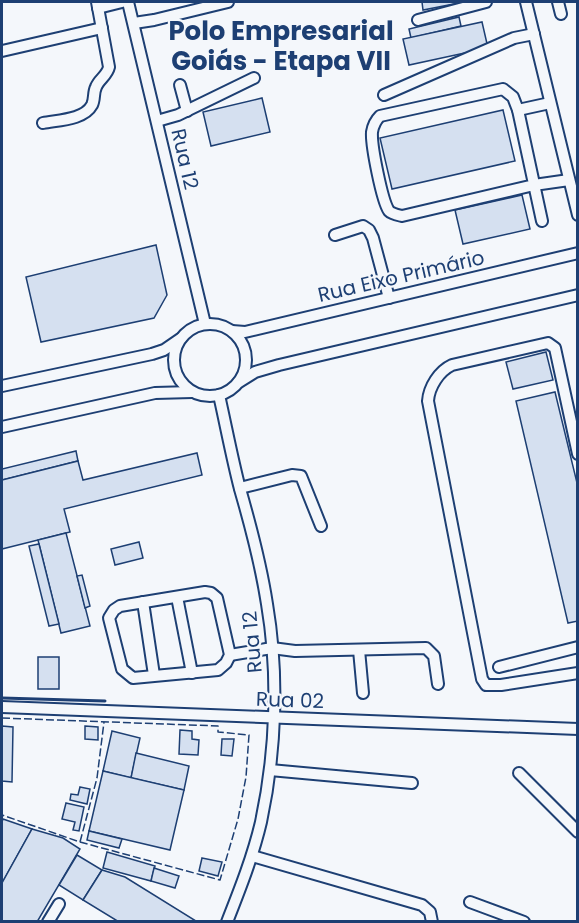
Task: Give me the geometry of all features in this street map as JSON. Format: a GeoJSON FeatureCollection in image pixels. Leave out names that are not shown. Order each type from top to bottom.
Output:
{"type":"FeatureCollection","features":[{"type":"Feature","properties":{"kind":"street"},"geometry":{"type":"LineString","coordinates":[[43,123],[82,115],[90,109],[95,98],[95,87],[107,74],[109,67],[98,5],[122,2]]}},
{"type":"Feature","properties":{"kind":"street","name":"Rua 12"},"geometry":{"type":"LineString","coordinates":[[128,2],[205,324]]}},
{"type":"Feature","properties":{"kind":"street"},"geometry":{"type":"LineString","coordinates":[[134,23],[228,2]]}},
{"type":"Feature","properties":{"kind":"street"},"geometry":{"type":"LineString","coordinates":[[418,20],[486,2]]}},
{"type":"Feature","properties":{"kind":"street"},"geometry":{"type":"LineString","coordinates":[[526,2],[578,215]]}},
{"type":"Feature","properties":{"kind":"street"},"geometry":{"type":"LineString","coordinates":[[558,2],[561,14]]}},
{"type":"Feature","properties":{"kind":"street"},"geometry":{"type":"LineString","coordinates":[[2,51],[102,28]]}},
{"type":"Feature","properties":{"kind":"street"},"geometry":{"type":"LineString","coordinates":[[384,95],[514,38],[534,34]]}},
{"type":"Feature","properties":{"kind":"street"},"geometry":{"type":"LineString","coordinates":[[157,121],[187,111],[254,78]]}},
{"type":"Feature","properties":{"kind":"street"},"geometry":{"type":"LineString","coordinates":[[180,85],[187,111]]}},
{"type":"Feature","properties":{"kind":"street"},"geometry":{"type":"LineString","coordinates":[[542,221],[534,185],[518,110],[513,97],[503,89],[380,116],[376,120],[372,134],[382,194],[390,212],[402,216],[534,185],[569,180]]}},
{"type":"Feature","properties":{"kind":"street"},"geometry":{"type":"LineString","coordinates":[[518,110],[550,102]]}},
{"type":"Feature","properties":{"kind":"street"},"geometry":{"type":"LineString","coordinates":[[335,235],[363,226],[369,230],[389,298]]}},
{"type":"Feature","properties":{"kind":"street","name":"Rua Eixo Primário"},"geometry":{"type":"LineString","coordinates":[[232,331],[245,332],[578,253]]}},
{"type":"Feature","properties":{"kind":"street"},"geometry":{"type":"LineString","coordinates":[[2,428],[155,393],[193,392],[201,395],[219,395],[255,372],[279,365],[578,295]]}},
{"type":"Feature","properties":{"kind":"street"},"geometry":{"type":"LineString","coordinates":[[2,386],[152,354],[164,350],[193,328],[205,324],[224,326],[240,339],[247,361],[239,382]]}},
{"type":"Feature","properties":{"kind":"street"},"geometry":{"type":"LineString","coordinates":[[183,337],[174,356],[175,367],[178,377],[193,392]]}},
{"type":"Feature","properties":{"kind":"street"},"geometry":{"type":"LineString","coordinates":[[578,454],[555,348],[548,343],[452,365],[443,369],[428,394],[482,679],[486,685],[501,685],[578,673]]}},
{"type":"Feature","properties":{"kind":"street","name":"Rua 12"},"geometry":{"type":"LineString","coordinates":[[219,395],[268,606],[274,717],[270,770],[261,823],[252,856],[227,921]]}},
{"type":"Feature","properties":{"kind":"street"},"geometry":{"type":"LineString","coordinates":[[240,488],[292,475],[301,476],[321,526]]}},
{"type":"Feature","properties":{"kind":"street"},"geometry":{"type":"LineString","coordinates":[[211,593],[217,598],[230,655],[226,663],[218,670],[133,678],[122,669],[109,618],[120,606],[143,602],[211,593]]}},
{"type":"Feature","properties":{"kind":"street"},"geometry":{"type":"LineString","coordinates":[[177,597],[192,673]]}},
{"type":"Feature","properties":{"kind":"street"},"geometry":{"type":"LineString","coordinates":[[143,602],[154,675]]}},
{"type":"Feature","properties":{"kind":"street"},"geometry":{"type":"LineString","coordinates":[[499,667],[578,647]]}},
{"type":"Feature","properties":{"kind":"street"},"geometry":{"type":"LineString","coordinates":[[230,655],[272,648],[294,651],[426,648],[434,656],[438,684]]}},
{"type":"Feature","properties":{"kind":"street"},"geometry":{"type":"LineString","coordinates":[[359,650],[363,693]]}},
{"type":"Feature","properties":{"kind":"street","name":"Rua 02"},"geometry":{"type":"LineString","coordinates":[[2,707],[578,729]]}},
{"type":"Feature","properties":{"kind":"street"},"geometry":{"type":"LineString","coordinates":[[270,770],[412,783]]}},
{"type":"Feature","properties":{"kind":"street"},"geometry":{"type":"LineString","coordinates":[[519,773],[578,832]]}},
{"type":"Feature","properties":{"kind":"street"},"geometry":{"type":"LineString","coordinates":[[252,856],[422,904],[430,912],[432,921]]}},
{"type":"Feature","properties":{"kind":"street"},"geometry":{"type":"LineString","coordinates":[[470,902],[524,921]]}},
{"type":"Feature","properties":{"kind":"street"},"geometry":{"type":"LineString","coordinates":[[48,921],[59,904]]}},
{"type":"Feature","properties":{"kind":"building"},"geometry":{"type":"Polygon","coordinates":[[[422,2],[464,2],[423,10],[422,2]]]}},
{"type":"Feature","properties":{"kind":"building"},"geometry":{"type":"Polygon","coordinates":[[[459,17],[461,26],[411,38],[409,29],[459,17]]]}},
{"type":"Feature","properties":{"kind":"building"},"geometry":{"type":"Polygon","coordinates":[[[482,22],[488,48],[409,65],[403,39],[482,22]]]}},
{"type":"Feature","properties":{"kind":"building"},"geometry":{"type":"Polygon","coordinates":[[[262,98],[270,132],[211,146],[203,112],[262,98]]]}},
{"type":"Feature","properties":{"kind":"building"},"geometry":{"type":"Polygon","coordinates":[[[503,110],[515,161],[392,189],[380,138],[503,110]]]}},
{"type":"Feature","properties":{"kind":"building"},"geometry":{"type":"Polygon","coordinates":[[[522,195],[530,229],[463,244],[455,210],[522,195]]]}},
{"type":"Feature","properties":{"kind":"building"},"geometry":{"type":"Polygon","coordinates":[[[156,245],[167,295],[154,318],[41,342],[26,277],[156,245]]]}},
{"type":"Feature","properties":{"kind":"building"},"geometry":{"type":"Polygon","coordinates":[[[546,352],[553,380],[513,389],[506,362],[546,352]]]}},
{"type":"Feature","properties":{"kind":"building"},"geometry":{"type":"Polygon","coordinates":[[[555,392],[578,487],[578,621],[568,623],[516,401],[555,392]]]}},
{"type":"Feature","properties":{"kind":"building"},"geometry":{"type":"Polygon","coordinates":[[[76,451],[78,461],[2,480],[2,469],[76,451]]]}},
{"type":"Feature","properties":{"kind":"building"},"geometry":{"type":"Polygon","coordinates":[[[197,453],[202,475],[64,509],[70,532],[2,549],[2,480],[78,461],[83,480],[197,453]]]}},
{"type":"Feature","properties":{"kind":"building"},"geometry":{"type":"Polygon","coordinates":[[[66,533],[90,626],[61,633],[38,540],[66,533]]]}},
{"type":"Feature","properties":{"kind":"building"},"geometry":{"type":"Polygon","coordinates":[[[139,542],[143,558],[115,565],[111,549],[139,542]]]}},
{"type":"Feature","properties":{"kind":"building"},"geometry":{"type":"Polygon","coordinates":[[[39,544],[59,624],[49,626],[29,546],[39,544]]]}},
{"type":"Feature","properties":{"kind":"building"},"geometry":{"type":"Polygon","coordinates":[[[82,575],[90,606],[85,608],[77,576],[82,575]]]}},
{"type":"Feature","properties":{"kind":"building"},"geometry":{"type":"Polygon","coordinates":[[[38,657],[59,657],[59,689],[38,689],[38,657]]]}},
{"type":"Feature","properties":{"kind":"building"},"geometry":{"type":"Polygon","coordinates":[[[2,726],[13,727],[12,782],[2,781],[2,726]]]}},
{"type":"Feature","properties":{"kind":"building"},"geometry":{"type":"Polygon","coordinates":[[[85,726],[98,727],[98,740],[85,739],[85,726]]]}},
{"type":"Feature","properties":{"kind":"building"},"geometry":{"type":"Polygon","coordinates":[[[180,730],[192,731],[192,739],[199,740],[198,755],[179,754],[180,730]]]}},
{"type":"Feature","properties":{"kind":"building"},"geometry":{"type":"Polygon","coordinates":[[[112,731],[140,738],[131,778],[103,771],[112,731]]]}},
{"type":"Feature","properties":{"kind":"building"},"geometry":{"type":"Polygon","coordinates":[[[222,739],[234,739],[232,756],[221,755],[222,739]]]}},
{"type":"Feature","properties":{"kind":"building"},"geometry":{"type":"Polygon","coordinates":[[[136,753],[189,766],[184,790],[131,778],[136,753]]]}},
{"type":"Feature","properties":{"kind":"building"},"geometry":{"type":"Polygon","coordinates":[[[103,771],[184,790],[170,850],[89,831],[103,771]]]}},
{"type":"Feature","properties":{"kind":"building"},"geometry":{"type":"Polygon","coordinates":[[[80,787],[90,789],[87,804],[70,800],[71,794],[78,795],[80,787]]]}},
{"type":"Feature","properties":{"kind":"building"},"geometry":{"type":"Polygon","coordinates":[[[66,803],[84,807],[79,831],[73,830],[75,822],[62,819],[66,803]]]}},
{"type":"Feature","properties":{"kind":"building"},"geometry":{"type":"Polygon","coordinates":[[[3,819],[32,829],[2,883],[2,822],[3,819]]]}},
{"type":"Feature","properties":{"kind":"building"},"geometry":{"type":"Polygon","coordinates":[[[32,829],[63,838],[80,849],[37,922],[2,922],[2,883],[32,829]]]}},
{"type":"Feature","properties":{"kind":"building"},"geometry":{"type":"Polygon","coordinates":[[[89,831],[122,839],[119,848],[87,840],[89,831]]]}},
{"type":"Feature","properties":{"kind":"building"},"geometry":{"type":"Polygon","coordinates":[[[107,852],[155,866],[151,881],[103,868],[107,852]]]}},
{"type":"Feature","properties":{"kind":"building"},"geometry":{"type":"Polygon","coordinates":[[[77,855],[102,870],[83,900],[59,885],[77,855]]]}},
{"type":"Feature","properties":{"kind":"building"},"geometry":{"type":"Polygon","coordinates":[[[202,858],[222,862],[218,876],[199,871],[202,858]]]}},
{"type":"Feature","properties":{"kind":"building"},"geometry":{"type":"Polygon","coordinates":[[[154,868],[179,876],[175,888],[151,881],[154,868]]]}},
{"type":"Feature","properties":{"kind":"building"},"geometry":{"type":"Polygon","coordinates":[[[102,870],[125,877],[196,921],[119,922],[83,900],[102,870]]]}},
{"type":"Feature","properties":{"kind":"fence"},"geometry":{"type":"LineString","coordinates":[[2,718],[218,726],[218,732],[249,735],[246,777],[238,819],[220,880],[80,842],[2,815]]}},
{"type":"Feature","properties":{"kind":"fence"},"geometry":{"type":"LineString","coordinates":[[80,842],[97,778],[104,722]]}},
{"type":"Feature","properties":{"kind":"wall"},"geometry":{"type":"LineString","coordinates":[[2,698],[105,701]]}},
{"type":"Feature","properties":{"kind":"district","name":"Polo Empresarial Goiás - Etapa VII"},"geometry":{"type":"Point","coordinates":[281,46]}}]}
